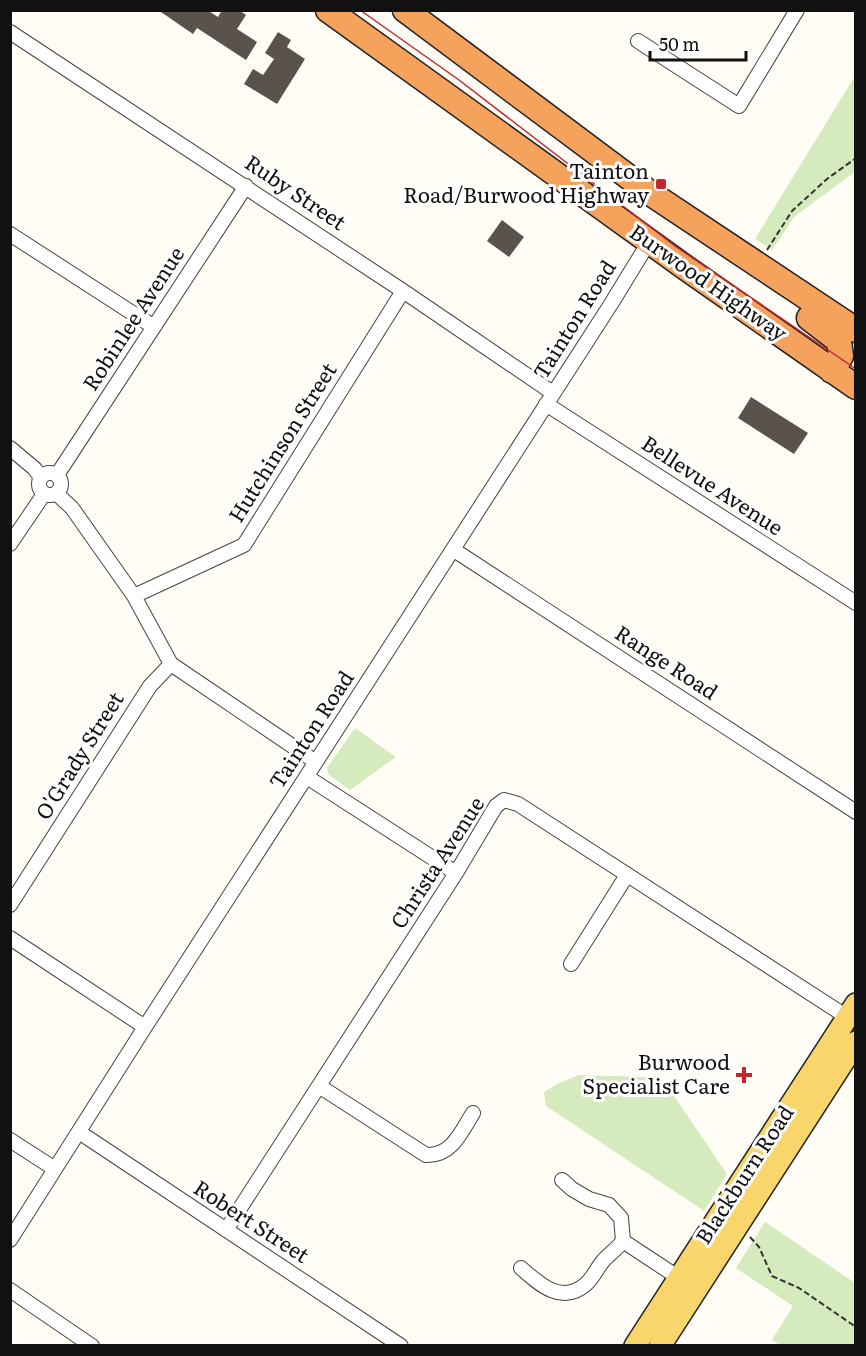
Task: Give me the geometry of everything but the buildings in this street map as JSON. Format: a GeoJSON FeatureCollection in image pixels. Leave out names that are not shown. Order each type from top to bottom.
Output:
{"type":"FeatureCollection","features":[{"type":"Feature","properties":{"kind":"highway","name":"Burwood Highway"},"geometry":{"type":"LineString","coordinates":[[328,10],[649,242],[855,387]]}},
{"type":"Feature","properties":{"kind":"highway","name":"Burwood Highway"},"geometry":{"type":"LineString","coordinates":[[405,10],[650,193],[766,264],[855,330]]}},
{"type":"Feature","properties":{"kind":"highway"},"geometry":{"type":"LineString","coordinates":[[766,264],[794,308],[839,341],[841,356],[832,371]]}},
{"type":"Feature","properties":{"kind":"main road","name":"Blackburn Road"},"geometry":{"type":"LineString","coordinates":[[635,1346],[853,1014]]}},
{"type":"Feature","properties":{"kind":"main road","name":"Blackburn Road"},"geometry":{"type":"LineString","coordinates":[[660,1346],[855,1042]]}},
{"type":"Feature","properties":{"kind":"street"},"geometry":{"type":"LineString","coordinates":[[639,41],[739,106],[797,10]]}},
{"type":"Feature","properties":{"kind":"street","name":"Ruby Street"},"geometry":{"type":"LineString","coordinates":[[10,32],[403,291],[550,399]]}},
{"type":"Feature","properties":{"kind":"street","name":"Robinlee Avenue"},"geometry":{"type":"LineString","coordinates":[[57,475],[246,186]]}},
{"type":"Feature","properties":{"kind":"street"},"geometry":{"type":"LineString","coordinates":[[10,234],[154,327]]}},
{"type":"Feature","properties":{"kind":"street","name":"Tainton Road"},"geometry":{"type":"LineString","coordinates":[[10,1240],[454,550],[649,242]]}},
{"type":"Feature","properties":{"kind":"street","name":"Hutchinson Street"},"geometry":{"type":"LineString","coordinates":[[135,596],[244,545],[403,291]]}},
{"type":"Feature","properties":{"kind":"street","name":"Bellevue Avenue"},"geometry":{"type":"LineString","coordinates":[[550,399],[855,603]]}},
{"type":"Feature","properties":{"kind":"street"},"geometry":{"type":"LineString","coordinates":[[10,448],[35,469],[40,478],[40,489],[72,508],[135,596],[171,664],[316,762]]}},
{"type":"Feature","properties":{"kind":"street"},"geometry":{"type":"LineString","coordinates":[[10,544],[50,494],[61,488],[61,481],[57,475],[45,474],[40,478]]}},
{"type":"Feature","properties":{"kind":"street","name":"Range Road"},"geometry":{"type":"LineString","coordinates":[[454,550],[855,812]]}},
{"type":"Feature","properties":{"kind":"street","name":"O'Grady Street"},"geometry":{"type":"LineString","coordinates":[[10,905],[150,686],[171,664]]}},
{"type":"Feature","properties":{"kind":"street"},"geometry":{"type":"LineString","coordinates":[[307,777],[456,873]]}},
{"type":"Feature","properties":{"kind":"street","name":"Christa Avenue"},"geometry":{"type":"LineString","coordinates":[[226,1230],[456,873],[496,806],[504,800],[518,804],[627,876],[853,1014]]}},
{"type":"Feature","properties":{"kind":"street"},"geometry":{"type":"LineString","coordinates":[[571,964],[627,876]]}},
{"type":"Feature","properties":{"kind":"street"},"geometry":{"type":"LineString","coordinates":[[10,938],[145,1028]]}},
{"type":"Feature","properties":{"kind":"street"},"geometry":{"type":"LineString","coordinates":[[319,1086],[426,1155],[437,1155],[452,1145],[473,1113]]}},
{"type":"Feature","properties":{"kind":"street","name":"Robert Street"},"geometry":{"type":"LineString","coordinates":[[79,1132],[401,1346]]}},
{"type":"Feature","properties":{"kind":"street"},"geometry":{"type":"LineString","coordinates":[[10,1140],[55,1169]]}},
{"type":"Feature","properties":{"kind":"street"},"geometry":{"type":"LineString","coordinates":[[521,1268],[535,1281],[557,1294],[574,1293],[588,1283],[603,1261],[623,1241],[621,1218],[609,1205],[589,1199],[562,1180]]}},
{"type":"Feature","properties":{"kind":"street"},"geometry":{"type":"LineString","coordinates":[[623,1241],[679,1278]]}},
{"type":"Feature","properties":{"kind":"street"},"geometry":{"type":"LineString","coordinates":[[10,1290],[92,1346]]}},
{"type":"Feature","properties":{"kind":"path"},"geometry":{"type":"LineString","coordinates":[[766,264],[792,212],[827,179],[855,158]]}},
{"type":"Feature","properties":{"kind":"path"},"geometry":{"type":"LineString","coordinates":[[738,1224],[759,1247],[772,1276],[799,1288],[855,1327]]}},
{"type":"Feature","properties":{"kind":"green space"},"geometry":{"type":"Polygon","coordinates":[[[855,76],[855,172],[795,216],[772,250],[755,239],[855,76]]]}},
{"type":"Feature","properties":{"kind":"green space"},"geometry":{"type":"Polygon","coordinates":[[[355,728],[396,757],[350,790],[328,774],[327,768],[355,728]]]}},
{"type":"Feature","properties":{"kind":"green space"},"geometry":{"type":"Polygon","coordinates":[[[579,1075],[646,1077],[672,1093],[727,1174],[704,1211],[546,1106],[544,1092],[579,1075]]]}},
{"type":"Feature","properties":{"kind":"green space"},"geometry":{"type":"Polygon","coordinates":[[[765,1222],[855,1283],[855,1345],[780,1345],[772,1340],[793,1306],[736,1268],[765,1222]]]}},
{"type":"Feature","properties":{"kind":"tram line"},"geometry":{"type":"LineString","coordinates":[[360,10],[459,80],[675,246],[856,369]]}},
{"type":"Feature","properties":{"kind":"place","name":"Tainton Road/Burwood Highway"},"geometry":{"type":"Point","coordinates":[661,184]}},
{"type":"Feature","properties":{"kind":"place","name":"Burwood Specialist Care"},"geometry":{"type":"Point","coordinates":[744,1075]}}]}
